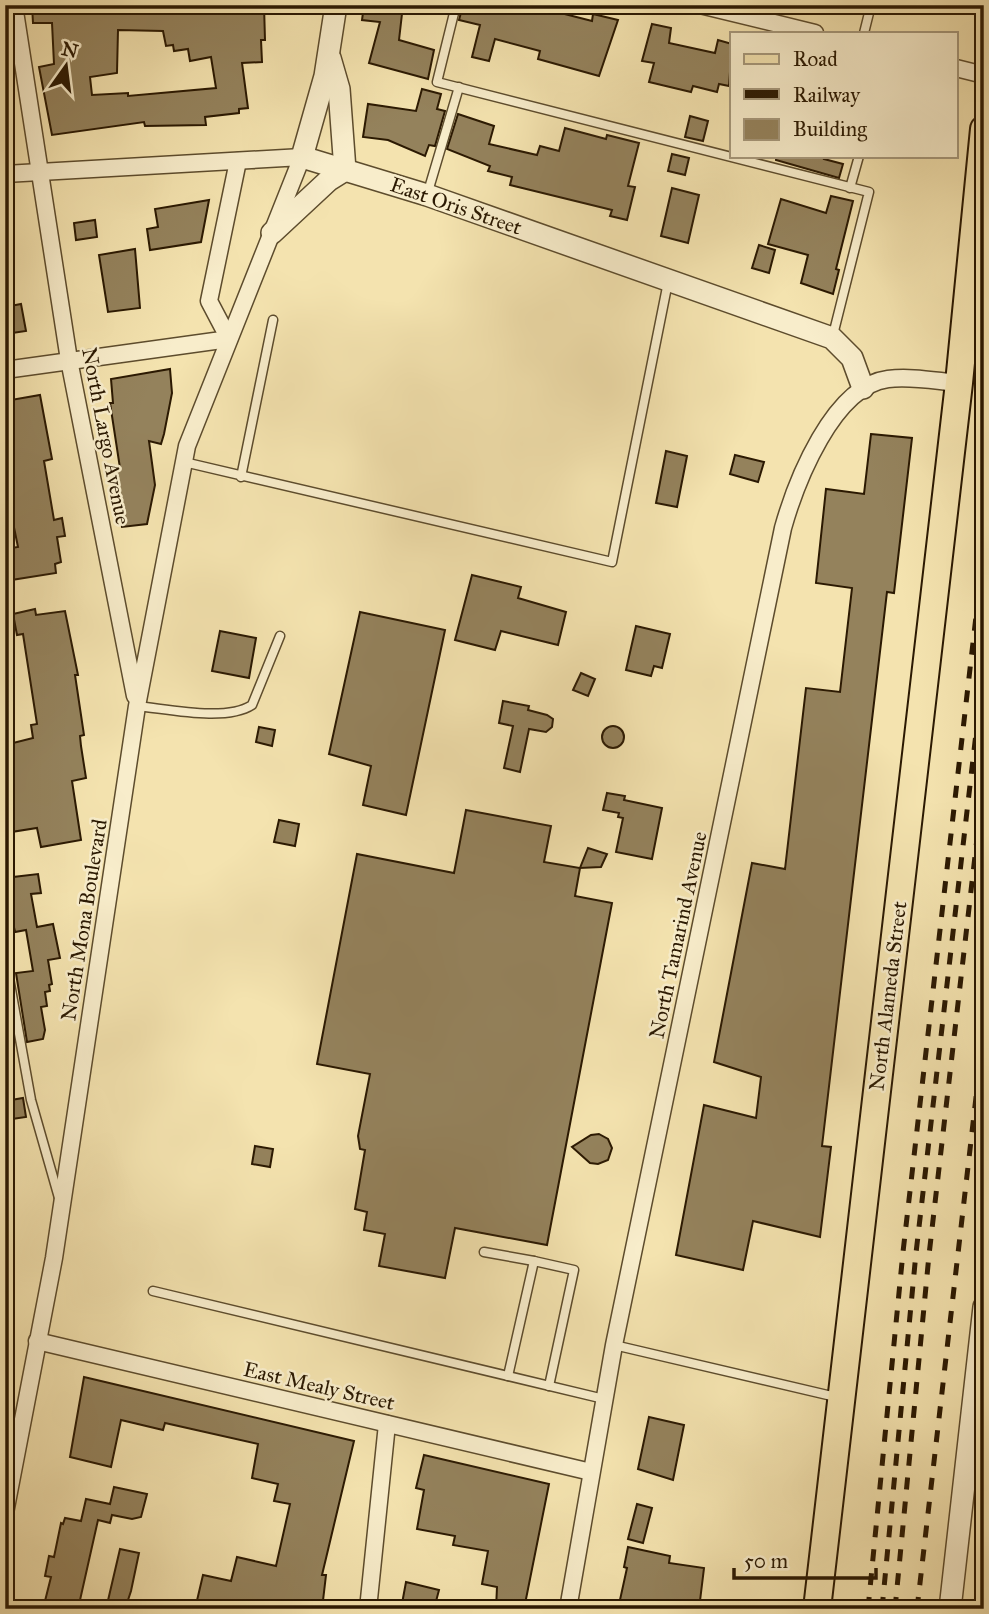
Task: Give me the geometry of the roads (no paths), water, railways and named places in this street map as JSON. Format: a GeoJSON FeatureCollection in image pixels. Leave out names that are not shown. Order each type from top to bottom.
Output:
{"type":"FeatureCollection","features":[{"type":"Feature","properties":{"kind":"main road","name":"North Alameda Street"},"geometry":{"type":"LineString","coordinates":[[817,1609],[959,383],[984,129]]}},
{"type":"Feature","properties":{"kind":"street","name":"North Largo Avenue"},"geometry":{"type":"LineString","coordinates":[[15,5],[69,360],[137,706]]}},
{"type":"Feature","properties":{"kind":"street"},"geometry":{"type":"LineString","coordinates":[[302,157],[329,56],[336,5]]}},
{"type":"Feature","properties":{"kind":"street"},"geometry":{"type":"LineString","coordinates":[[700,5],[811,32]]}},
{"type":"Feature","properties":{"kind":"street"},"geometry":{"type":"LineString","coordinates":[[272,233],[329,180],[345,170],[339,89],[329,56]]}},
{"type":"Feature","properties":{"kind":"street"},"geometry":{"type":"LineString","coordinates":[[958,68],[984,75]]}},
{"type":"Feature","properties":{"kind":"street","name":"East Oris Street"},"geometry":{"type":"LineString","coordinates":[[5,174],[302,157],[427,195],[832,338]]}},
{"type":"Feature","properties":{"kind":"street","name":"North Mona Boulevard"},"geometry":{"type":"LineString","coordinates":[[5,1513],[62,1208],[137,706],[187,446],[302,157]]}},
{"type":"Feature","properties":{"kind":"street"},"geometry":{"type":"LineString","coordinates":[[5,370],[229,339],[209,301],[238,161]]}},
{"type":"Feature","properties":{"kind":"street"},"geometry":{"type":"LineString","coordinates":[[832,338],[852,358],[863,388],[887,379],[959,383]]}},
{"type":"Feature","properties":{"kind":"street","name":"North Tamarind Avenue"},"geometry":{"type":"LineString","coordinates":[[568,1609],[614,1345],[783,528],[795,485],[814,447],[837,415],[863,388]]}},
{"type":"Feature","properties":{"kind":"street"},"geometry":{"type":"LineString","coordinates":[[950,1609],[984,1307]]}},
{"type":"Feature","properties":{"kind":"street","name":"East Mealy Street"},"geometry":{"type":"LineString","coordinates":[[37,1340],[591,1472]]}},
{"type":"Feature","properties":{"kind":"street"},"geometry":{"type":"LineString","coordinates":[[368,1609],[387,1424]]}},
{"type":"Feature","properties":{"kind":"lane"},"geometry":{"type":"LineString","coordinates":[[456,5],[437,82],[730,157]]}},
{"type":"Feature","properties":{"kind":"lane"},"geometry":{"type":"LineString","coordinates":[[864,32],[871,5]]}},
{"type":"Feature","properties":{"kind":"lane"},"geometry":{"type":"LineString","coordinates":[[427,195],[459,87]]}},
{"type":"Feature","properties":{"kind":"lane"},"geometry":{"type":"LineString","coordinates":[[734,158],[869,192],[832,338]]}},
{"type":"Feature","properties":{"kind":"lane"},"geometry":{"type":"LineString","coordinates":[[850,188],[858,158]]}},
{"type":"Feature","properties":{"kind":"lane"},"geometry":{"type":"LineString","coordinates":[[184,462],[612,562],[669,281]]}},
{"type":"Feature","properties":{"kind":"lane"},"geometry":{"type":"LineString","coordinates":[[241,477],[274,320]]}},
{"type":"Feature","properties":{"kind":"lane"},"geometry":{"type":"LineString","coordinates":[[137,706],[205,713],[244,710],[252,705],[280,636]]}},
{"type":"Feature","properties":{"kind":"lane"},"geometry":{"type":"LineString","coordinates":[[5,956],[31,1100],[62,1208]]}},
{"type":"Feature","properties":{"kind":"lane"},"geometry":{"type":"LineString","coordinates":[[484,1252],[574,1270],[549,1386]]}},
{"type":"Feature","properties":{"kind":"lane"},"geometry":{"type":"LineString","coordinates":[[508,1376],[534,1261]]}},
{"type":"Feature","properties":{"kind":"lane"},"geometry":{"type":"LineString","coordinates":[[153,1291],[604,1399]]}},
{"type":"Feature","properties":{"kind":"lane"},"geometry":{"type":"LineString","coordinates":[[614,1345],[841,1398]]}},
{"type":"Feature","properties":{"kind":"railway"},"geometry":{"type":"LineString","coordinates":[[868,1609],[903,1252],[984,547]]}},
{"type":"Feature","properties":{"kind":"railway"},"geometry":{"type":"LineString","coordinates":[[882,1609],[916,1253],[984,664]]}},
{"type":"Feature","properties":{"kind":"railway"},"geometry":{"type":"LineString","coordinates":[[895,1609],[929,1255],[984,778]]}},
{"type":"Feature","properties":{"kind":"railway"},"geometry":{"type":"LineString","coordinates":[[917,1609],[984,1028]]}}]}
